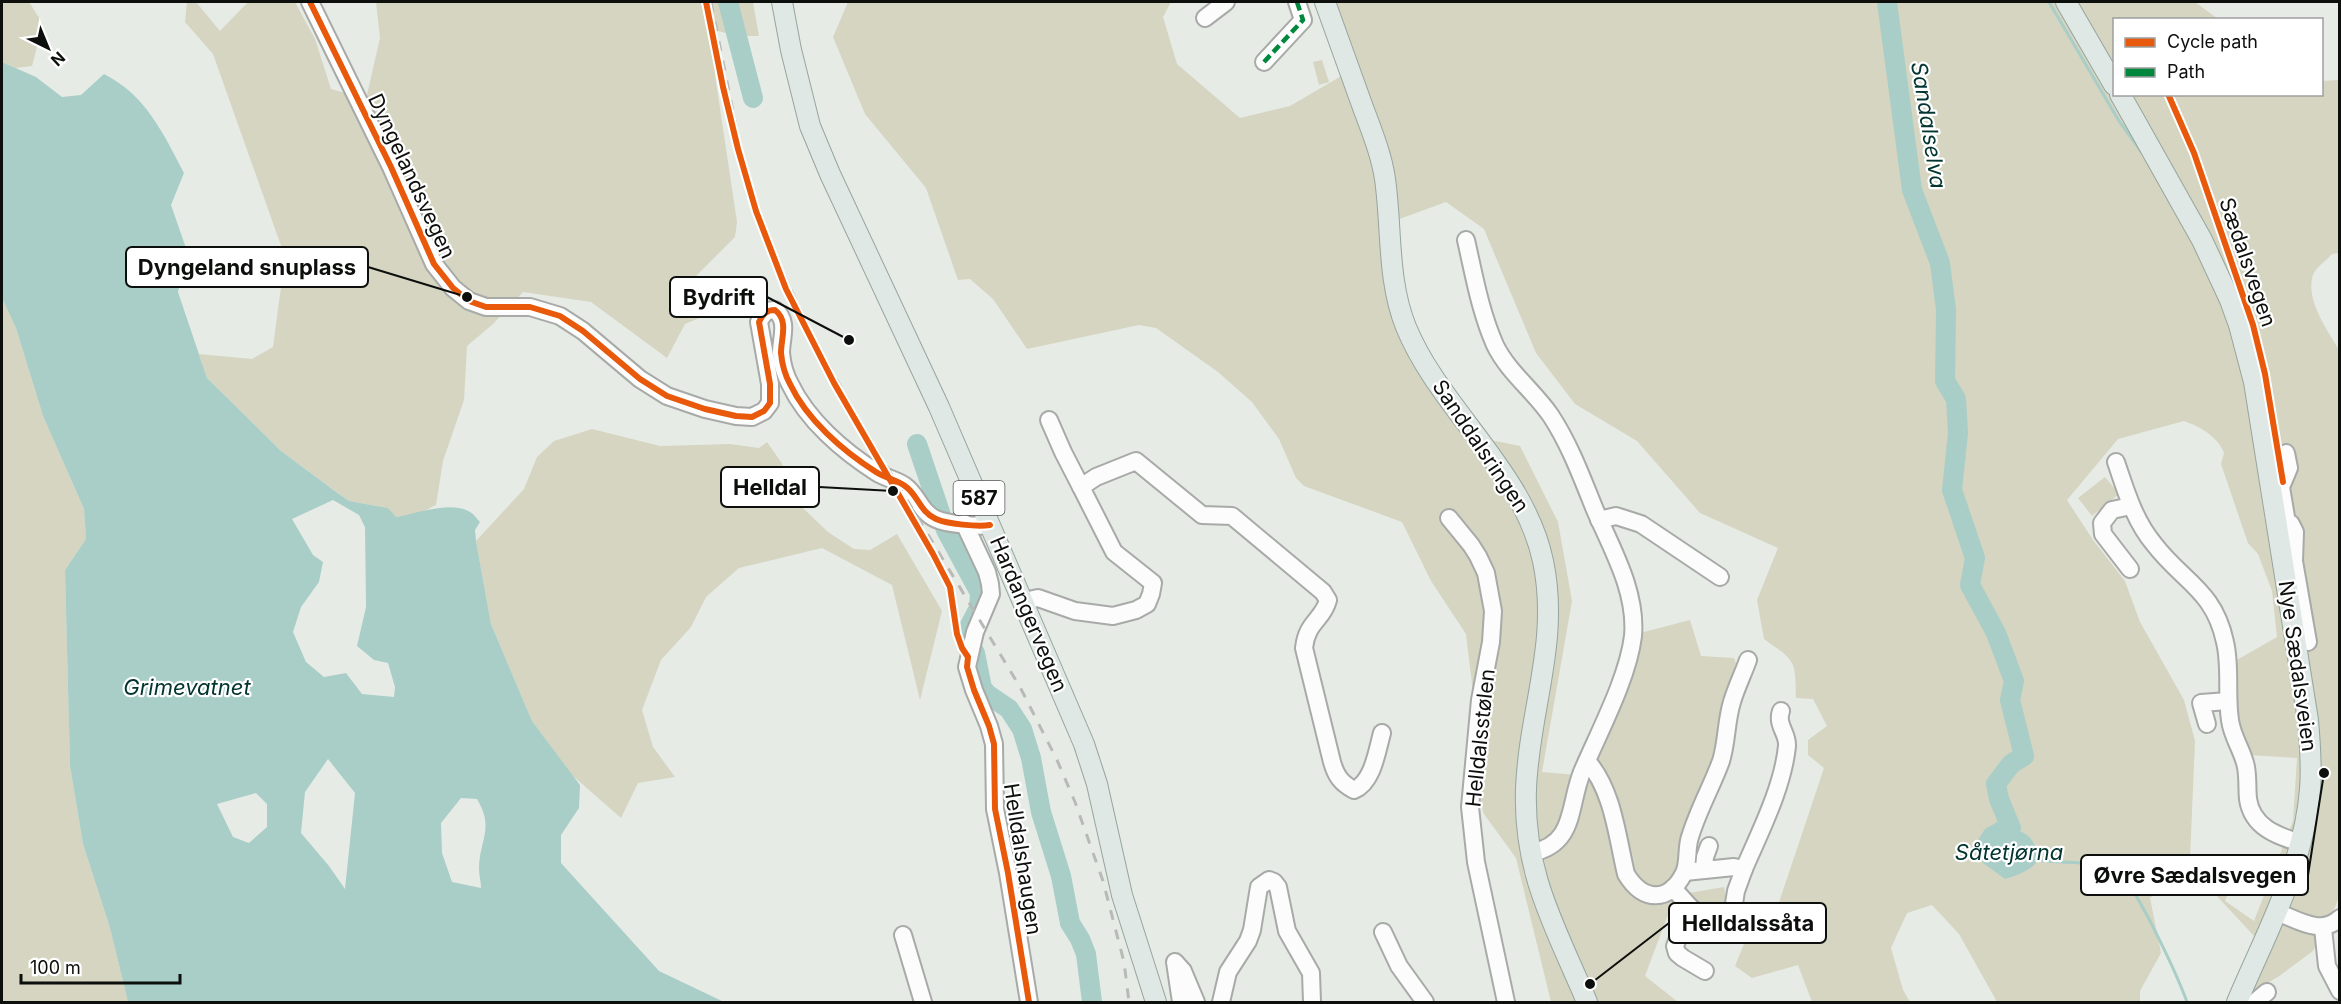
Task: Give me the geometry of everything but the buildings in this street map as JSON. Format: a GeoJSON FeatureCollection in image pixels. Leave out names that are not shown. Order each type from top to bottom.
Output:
{"type":"FeatureCollection","features":[{"type":"Feature","properties":{"kind":"main road","name":"Hardangervegen"},"geometry":{"type":"LineString","coordinates":[[782,2],[810,126],[987,517],[1088,754],[1122,896],[1156,1002]]}},
{"type":"Feature","properties":{"kind":"main road","name":"Sanddalsringen"},"geometry":{"type":"LineString","coordinates":[[1325,2],[1378,149],[1385,179],[1394,286],[1404,323],[1420,356],[1515,493],[1531,522],[1543,558],[1548,593],[1549,631],[1527,773],[1526,811],[1531,854],[1549,919],[1587,1002]]}},
{"type":"Feature","properties":{"kind":"main road"},"geometry":{"type":"LineString","coordinates":[[2066,2],[2113,82]]}},
{"type":"Feature","properties":{"kind":"main road","name":"Nye Sædalsveien"},"geometry":{"type":"LineString","coordinates":[[2121,96],[2202,240],[2230,300],[2254,382],[2282,524],[2309,739],[2310,789],[2301,843],[2292,874],[2237,1002]]}},
{"type":"Feature","properties":{"kind":"street","name":"Dyngelandsvegen"},"geometry":{"type":"LineString","coordinates":[[310,2],[391,167],[434,264],[442,276],[463,296],[486,307],[530,307],[560,316],[583,331],[640,380],[667,396],[724,414],[752,417],[764,411],[772,397],[759,322],[762,315],[769,310],[775,310],[783,321],[781,354],[784,372],[805,409],[834,439],[867,466],[908,488],[920,506],[952,522]]}},
{"type":"Feature","properties":{"kind":"street"},"geometry":{"type":"LineString","coordinates":[[1205,18],[1226,2]]}},
{"type":"Feature","properties":{"kind":"street"},"geometry":{"type":"LineString","coordinates":[[1264,62],[1303,20],[1297,2]]}},
{"type":"Feature","properties":{"kind":"street"},"geometry":{"type":"LineString","coordinates":[[1466,240],[1479,295],[1496,346],[1509,367],[1541,402],[1564,437],[1627,590],[1632,609],[1633,635],[1627,661],[1587,760],[1562,836],[1555,845],[1531,854]]}},
{"type":"Feature","properties":{"kind":"street"},"geometry":{"type":"LineString","coordinates":[[1024,601],[1038,598],[1075,611],[1113,616],[1136,610],[1147,604],[1152,594],[1153,583],[1114,552],[1049,420]]}},
{"type":"Feature","properties":{"kind":"street","name":"Nye Sædalsveien"},"geometry":{"type":"LineString","coordinates":[[2286,453],[2289,468],[2281,487],[2282,524],[2294,527],[2294,561],[2308,642]]}},
{"type":"Feature","properties":{"kind":"street"},"geometry":{"type":"LineString","coordinates":[[1081,487],[1096,477],[1136,460],[1202,515],[1232,516],[1323,592],[1328,600],[1326,609],[1314,621],[1306,634],[1305,648],[1332,762],[1336,776],[1344,785],[1354,790],[1362,786],[1383,733]]}},
{"type":"Feature","properties":{"kind":"street"},"geometry":{"type":"LineString","coordinates":[[2116,462],[2131,506],[2154,545],[2205,596],[2215,612],[2226,643],[2228,701],[2234,738],[2246,766],[2251,809],[2256,818],[2274,835],[2301,843]]}},
{"type":"Feature","properties":{"kind":"street"},"geometry":{"type":"LineString","coordinates":[[2130,569],[2103,534],[2102,523],[2112,510],[2131,506]]}},
{"type":"Feature","properties":{"kind":"street"},"geometry":{"type":"LineString","coordinates":[[952,522],[970,515],[987,517]]}},
{"type":"Feature","properties":{"kind":"street"},"geometry":{"type":"LineString","coordinates":[[1599,520],[1616,516],[1641,524],[1720,577]]}},
{"type":"Feature","properties":{"kind":"street","name":"Helldalsstølen"},"geometry":{"type":"LineString","coordinates":[[1449,518],[1478,556],[1486,573],[1492,602],[1491,642],[1486,680],[1480,700],[1470,807],[1476,862],[1506,1002]]}},
{"type":"Feature","properties":{"kind":"street","name":"Helldalshaugen"},"geometry":{"type":"LineString","coordinates":[[952,522],[987,572],[990,584],[991,594],[971,646],[967,667],[994,744],[995,809],[1029,1002]]}},
{"type":"Feature","properties":{"kind":"street"},"geometry":{"type":"LineString","coordinates":[[1587,760],[1601,778],[1607,793],[1626,874],[1633,885],[1640,892],[1651,896],[1663,894],[1673,888],[1685,872],[1689,840],[1721,759],[1731,703],[1748,660]]}},
{"type":"Feature","properties":{"kind":"street"},"geometry":{"type":"LineString","coordinates":[[2207,724],[2201,703],[2228,701]]}},
{"type":"Feature","properties":{"kind":"street"},"geometry":{"type":"LineString","coordinates":[[1733,910],[1744,869],[1772,803],[1781,773],[1787,746],[1786,737],[1779,723],[1781,711]]}},
{"type":"Feature","properties":{"kind":"street"},"geometry":{"type":"LineString","coordinates":[[1704,869],[1709,846]]}},
{"type":"Feature","properties":{"kind":"street"},"geometry":{"type":"LineString","coordinates":[[1685,872],[1734,867],[1744,869]]}},
{"type":"Feature","properties":{"kind":"street"},"geometry":{"type":"LineString","coordinates":[[1221,1002],[1228,972],[1248,941],[1252,930],[1259,886],[1269,880],[1278,887],[1287,931],[1311,973],[1312,1002]]}},
{"type":"Feature","properties":{"kind":"street"},"geometry":{"type":"LineString","coordinates":[[1673,888],[1690,907],[1703,917],[1722,925]]}},
{"type":"Feature","properties":{"kind":"street"},"geometry":{"type":"LineString","coordinates":[[1690,907],[1675,946],[1677,953],[1705,971]]}},
{"type":"Feature","properties":{"kind":"street"},"geometry":{"type":"LineString","coordinates":[[2277,912],[2323,928],[2331,926],[2340,918]]}},
{"type":"Feature","properties":{"kind":"street"},"geometry":{"type":"LineString","coordinates":[[2323,928],[2327,966],[2340,991]]}},
{"type":"Feature","properties":{"kind":"street"},"geometry":{"type":"LineString","coordinates":[[1383,932],[1399,966],[1425,1002]]}},
{"type":"Feature","properties":{"kind":"street"},"geometry":{"type":"LineString","coordinates":[[903,935],[923,1002]]}},
{"type":"Feature","properties":{"kind":"street"},"geometry":{"type":"LineString","coordinates":[[1181,1002],[1175,962],[1183,971],[1196,1002]]}},
{"type":"Feature","properties":{"kind":"green space"},"geometry":{"type":"Polygon","coordinates":[[[2,2],[29,2],[43,24],[32,66],[16,68],[2,62],[2,2]]]}},
{"type":"Feature","properties":{"kind":"green space"},"geometry":{"type":"Polygon","coordinates":[[[187,2],[196,2],[220,31],[248,2],[295,2],[315,39],[331,89],[366,99],[380,38],[376,2],[753,2],[759,36],[736,36],[715,30],[715,75],[737,222],[735,237],[695,277],[709,314],[685,324],[667,358],[591,302],[523,292],[493,324],[467,346],[464,400],[443,461],[436,505],[418,514],[395,517],[388,508],[349,501],[281,451],[207,378],[199,354],[252,359],[273,347],[285,257],[213,54],[185,22],[187,2]]]}},
{"type":"Feature","properties":{"kind":"green space"},"geometry":{"type":"Polygon","coordinates":[[[848,2],[1171,2],[1163,17],[1177,64],[1240,118],[1290,106],[1355,68],[1335,2],[2195,2],[2217,18],[2113,18],[2113,96],[2323,96],[2323,81],[2339,80],[2339,253],[2332,254],[2317,269],[2311,285],[2318,314],[2339,350],[2340,892],[2313,951],[2278,977],[2249,993],[2267,950],[2215,894],[2175,877],[2150,898],[2161,953],[2140,991],[2140,1002],[1997,1002],[1959,934],[1932,905],[1907,913],[1891,948],[1903,990],[1910,1002],[1812,1002],[1798,965],[1752,978],[1735,966],[1746,939],[1672,904],[1645,976],[1678,1002],[1551,1002],[1516,858],[1484,814],[1471,771],[1476,717],[1466,634],[1431,581],[1402,522],[1304,486],[1296,478],[1279,439],[1252,402],[1218,372],[1156,328],[1139,325],[1027,349],[993,299],[970,279],[958,280],[926,188],[865,114],[833,37],[848,2]],[[1446,202],[1394,221],[1403,332],[1486,439],[1520,446],[1558,522],[1572,601],[1542,772],[1577,775],[1640,633],[1690,620],[1701,656],[1734,658],[1736,664],[1715,748],[1676,869],[1689,893],[1724,887],[1729,913],[1770,929],[1824,768],[1808,755],[1808,740],[1827,726],[1813,699],[1796,698],[1792,662],[1764,639],[1757,600],[1778,548],[1700,513],[1637,441],[1575,404],[1536,353],[1484,229],[1446,202]],[[2184,421],[2118,439],[2067,500],[2093,540],[2125,581],[2140,622],[2184,700],[2195,741],[2190,859],[2234,878],[2225,901],[2254,921],[2293,821],[2297,758],[2249,755],[2239,729],[2233,701],[2235,661],[2277,637],[2272,591],[2258,554],[2248,543],[2221,464],[2224,453],[2221,447],[2213,437],[2197,426],[2184,421]],[[2000,821],[2038,861],[2034,843],[2030,838],[2000,821]]]}},
{"type":"Feature","properties":{"kind":"green space"},"geometry":{"type":"Polygon","coordinates":[[[1322,60],[1329,82],[1319,85],[1313,62],[1322,60]]]}},
{"type":"Feature","properties":{"kind":"green space"},"geometry":{"type":"Polygon","coordinates":[[[2,298],[16,328],[43,416],[84,509],[86,539],[65,570],[70,766],[83,844],[110,928],[128,1002],[2,1002],[2,298]]]}},
{"type":"Feature","properties":{"kind":"green space"},"geometry":{"type":"Polygon","coordinates":[[[592,429],[660,446],[730,444],[759,448],[767,442],[781,462],[803,508],[828,532],[854,549],[870,550],[897,534],[942,611],[920,700],[892,585],[822,548],[739,568],[706,597],[691,627],[661,660],[642,710],[653,747],[675,777],[638,783],[621,818],[573,776],[532,721],[491,624],[476,541],[524,489],[537,457],[554,441],[592,429]]]}},
{"type":"Feature","properties":{"kind":"green space"},"geometry":{"type":"Polygon","coordinates":[[[2105,477],[2119,494],[2092,516],[2078,498],[2105,477]]]}},
{"type":"Feature","properties":{"kind":"water","name":"Grimevatnet"},"geometry":{"type":"Polygon","coordinates":[[[2,62],[36,77],[62,97],[81,95],[104,74],[131,93],[152,116],[184,173],[171,205],[187,251],[178,292],[207,378],[281,451],[349,501],[388,508],[396,517],[454,507],[471,513],[480,522],[475,530],[476,541],[491,624],[532,721],[580,785],[579,808],[561,835],[561,863],[659,971],[724,1002],[128,1002],[110,928],[83,844],[70,766],[65,570],[86,539],[84,509],[43,416],[16,328],[2,298],[2,62]],[[333,500],[292,519],[313,555],[323,562],[319,582],[301,607],[293,632],[306,662],[324,677],[346,673],[362,694],[394,697],[395,687],[388,663],[374,660],[357,646],[366,607],[365,527],[359,515],[333,500]],[[328,759],[305,792],[301,833],[345,889],[355,793],[328,759]],[[256,793],[217,804],[233,837],[249,843],[267,827],[267,804],[256,793]],[[461,798],[441,823],[442,853],[452,882],[481,888],[479,871],[486,827],[477,799],[461,798]]]}},
{"type":"Feature","properties":{"kind":"water","name":"Såtetjørna"},"geometry":{"type":"Polygon","coordinates":[[[1999,821],[2021,831],[2030,838],[2034,843],[2038,860],[2028,870],[2005,879],[1983,863],[1976,843],[1985,829],[1999,821]]]}},
{"type":"Feature","properties":{"kind":"waterway"},"geometry":{"type":"LineString","coordinates":[[728,2],[753,98]]}},
{"type":"Feature","properties":{"kind":"waterway","name":"Sandalselva"},"geometry":{"type":"LineString","coordinates":[[1887,2],[1912,190],[1940,263],[1946,310],[1945,381],[1956,399],[1958,433],[1952,490],[1975,558],[1970,585],[1996,633],[2014,681],[2010,700],[2024,756],[2011,764],[1996,784],[1999,799],[2011,828]]}},
{"type":"Feature","properties":{"kind":"waterway"},"geometry":{"type":"LineString","coordinates":[[2049,2],[2119,121],[2143,154]]}},
{"type":"Feature","properties":{"kind":"waterway"},"geometry":{"type":"LineString","coordinates":[[917,444],[946,530],[980,593],[979,608],[967,631],[968,643],[975,653],[982,688],[1009,709],[1022,729],[1031,758],[1041,812],[1061,876],[1070,923],[1086,954],[1092,1002]]}},
{"type":"Feature","properties":{"kind":"waterway"},"geometry":{"type":"LineString","coordinates":[[2038,860],[2087,863],[2115,870],[2123,877],[2133,890],[2155,930],[2187,1002]]}},
{"type":"Feature","properties":{"kind":"railway"},"geometry":{"type":"LineString","coordinates":[[711,2],[740,146],[754,196],[782,271],[813,336],[857,417],[1020,687],[1057,760],[1075,802],[1103,881],[1124,962],[1129,1002]]}},
{"type":"Feature","properties":{"kind":"marked path"},"geometry":{"type":"LineString","coordinates":[[1264,62],[1303,20],[1297,2]]}},
{"type":"Feature","properties":{"kind":"cycle path"},"geometry":{"type":"LineString","coordinates":[[310,2],[391,167],[434,264],[453,288],[469,301],[486,307],[530,307],[560,316],[583,331],[640,379],[667,396],[705,409],[752,417],[764,411],[770,403],[770,384],[759,322],[765,313],[775,310],[783,324],[781,353],[787,377],[806,410],[827,434],[864,464],[905,486],[926,512],[936,519],[963,525],[990,525]]}},
{"type":"Feature","properties":{"kind":"cycle path"},"geometry":{"type":"LineString","coordinates":[[706,2],[738,149],[756,211],[786,289],[834,383],[950,587],[957,634],[968,657],[967,667],[994,744],[995,809],[1029,1002]]}},
{"type":"Feature","properties":{"kind":"cycle path","name":"Sædalsvegen"},"geometry":{"type":"LineString","coordinates":[[2169,96],[2194,153],[2253,325],[2265,374],[2283,482]]}},
{"type":"Feature","properties":{"kind":"place","name":"Dyngeland snuplass"},"geometry":{"type":"Point","coordinates":[467,297]}},
{"type":"Feature","properties":{"kind":"place","name":"Bydrift"},"geometry":{"type":"Point","coordinates":[849,340]}},
{"type":"Feature","properties":{"kind":"place","name":"Helldal"},"geometry":{"type":"Point","coordinates":[893,491]}},
{"type":"Feature","properties":{"kind":"place","name":"Øvre Sædalsvegen"},"geometry":{"type":"Point","coordinates":[2324,773]}},
{"type":"Feature","properties":{"kind":"place","name":"Helldalssåta"},"geometry":{"type":"Point","coordinates":[1590,984]}}]}
